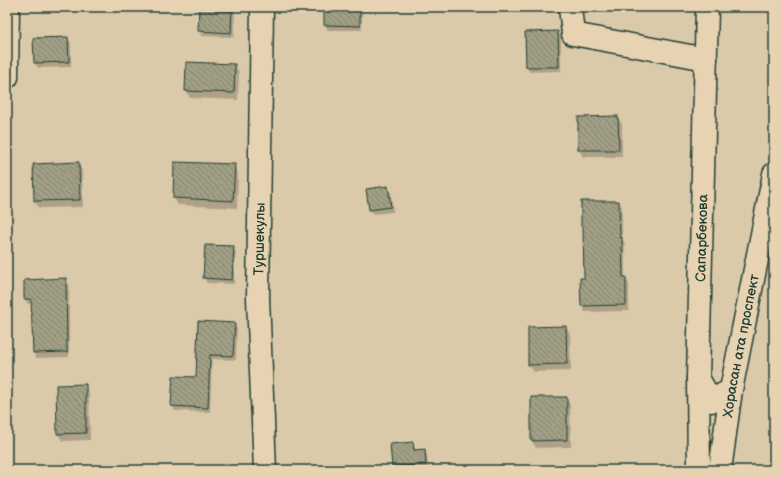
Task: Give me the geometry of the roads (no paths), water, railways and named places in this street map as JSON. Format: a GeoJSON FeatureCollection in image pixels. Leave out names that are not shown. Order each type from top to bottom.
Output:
{"type":"FeatureCollection","features":[{"type":"Feature","properties":{"kind":"street"},"geometry":{"type":"LineString","coordinates":[[7,77],[8,7]]}},
{"type":"Feature","properties":{"kind":"street","name":"Туршекулы"},"geometry":{"type":"LineString","coordinates":[[262,7],[258,298],[265,470]]}},
{"type":"Feature","properties":{"kind":"street"},"geometry":{"type":"LineString","coordinates":[[570,7],[573,34],[706,59]]}},
{"type":"Feature","properties":{"kind":"street","name":"Сапарбекова"},"geometry":{"type":"LineString","coordinates":[[699,470],[698,378],[707,7]]}},
{"type":"Feature","properties":{"kind":"street","name":"Хорасан ата проспект"},"geometry":{"type":"LineString","coordinates":[[720,470],[731,390],[774,174]]}},
{"type":"Feature","properties":{"kind":"street"},"geometry":{"type":"LineString","coordinates":[[698,378],[711,401],[731,390]]}}]}
